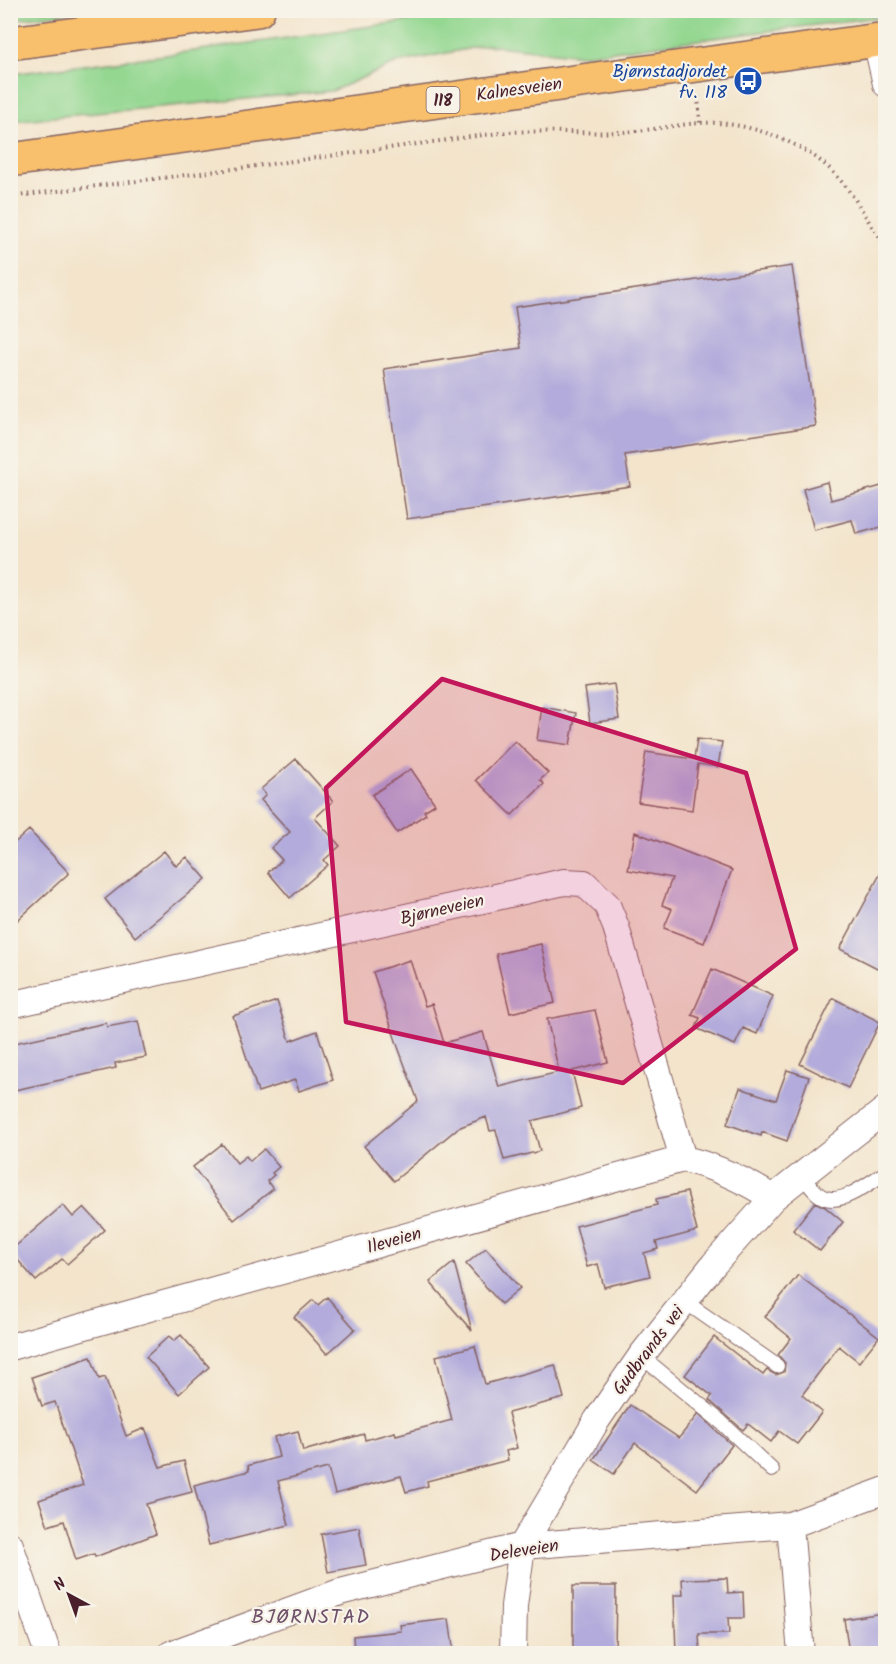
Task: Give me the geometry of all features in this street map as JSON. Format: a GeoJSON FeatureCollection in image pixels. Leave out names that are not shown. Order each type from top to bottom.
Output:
{"type":"FeatureCollection","features":[{"type":"Feature","properties":{"kind":"main road"},"geometry":{"type":"LineString","coordinates":[[10,43],[258,10]]}},
{"type":"Feature","properties":{"kind":"main road","name":"Kalnesveien"},"geometry":{"type":"LineString","coordinates":[[10,160],[881,40]]}},
{"type":"Feature","properties":{"kind":"street"},"geometry":{"type":"LineString","coordinates":[[881,40],[885,84]]}},
{"type":"Feature","properties":{"kind":"street","name":"Bjørneveien"},"geometry":{"type":"LineString","coordinates":[[10,1005],[564,882],[584,883],[607,905],[616,927],[682,1159]]}},
{"type":"Feature","properties":{"kind":"street","name":"Gudbrands vei"},"geometry":{"type":"LineString","coordinates":[[513,1653],[514,1606],[522,1546],[597,1420],[641,1356],[684,1301],[773,1198],[885,1109]]}},
{"type":"Feature","properties":{"kind":"street","name":"Ileveien"},"geometry":{"type":"LineString","coordinates":[[10,1347],[682,1159],[708,1164],[773,1198]]}},
{"type":"Feature","properties":{"kind":"street","name":"Deleveien"},"geometry":{"type":"LineString","coordinates":[[171,1653],[340,1592],[522,1546],[790,1525],[885,1490]]}},
{"type":"Feature","properties":{"kind":"street"},"geometry":{"type":"LineString","coordinates":[[790,1525],[801,1653]]}},
{"type":"Feature","properties":{"kind":"street"},"geometry":{"type":"LineString","coordinates":[[10,1545],[48,1653]]}},
{"type":"Feature","properties":{"kind":"lane"},"geometry":{"type":"LineString","coordinates":[[802,1175],[818,1194],[831,1200],[842,1198],[884,1174]]}},
{"type":"Feature","properties":{"kind":"lane"},"geometry":{"type":"LineString","coordinates":[[684,1301],[777,1366]]}},
{"type":"Feature","properties":{"kind":"lane"},"geometry":{"type":"LineString","coordinates":[[641,1356],[721,1422],[772,1470]]}},
{"type":"Feature","properties":{"kind":"path"},"geometry":{"type":"LineString","coordinates":[[698,97],[700,123]]}},
{"type":"Feature","properties":{"kind":"path"},"geometry":{"type":"LineString","coordinates":[[10,197],[499,133],[530,130],[619,132],[700,123],[741,127],[767,133],[797,147],[823,164],[861,206],[885,249]]}},
{"type":"Feature","properties":{"kind":"highlighted area"},"geometry":{"type":"Polygon","coordinates":[[[442,679],[746,773],[796,949],[623,1083],[346,1022],[326,788],[442,679]]]}},
{"type":"Feature","properties":{"kind":"green space"},"geometry":{"type":"Polygon","coordinates":[[[11,10],[82,10],[82,11],[11,20],[11,10]]]}},
{"type":"Feature","properties":{"kind":"green space"},"geometry":{"type":"Polygon","coordinates":[[[485,10],[885,10],[886,16],[582,55],[487,45],[397,63],[332,91],[11,121],[11,74],[158,56],[485,10]]]}},
{"type":"Feature","properties":{"kind":"building"},"geometry":{"type":"Polygon","coordinates":[[[792,266],[816,426],[625,455],[630,486],[407,519],[384,369],[521,348],[515,307],[792,266]]]}},
{"type":"Feature","properties":{"kind":"building"},"geometry":{"type":"Polygon","coordinates":[[[827,482],[831,500],[885,485],[885,526],[856,534],[852,520],[814,530],[803,489],[827,482]]]}},
{"type":"Feature","properties":{"kind":"building"},"geometry":{"type":"Polygon","coordinates":[[[614,684],[619,719],[590,723],[585,688],[614,684]]]}},
{"type":"Feature","properties":{"kind":"building"},"geometry":{"type":"Polygon","coordinates":[[[542,707],[576,713],[570,745],[537,740],[542,707]]]}},
{"type":"Feature","properties":{"kind":"building"},"geometry":{"type":"Polygon","coordinates":[[[697,739],[722,742],[718,767],[698,764],[692,810],[638,802],[646,752],[694,759],[697,739]]]}},
{"type":"Feature","properties":{"kind":"building"},"geometry":{"type":"Polygon","coordinates":[[[515,741],[548,773],[540,780],[544,784],[512,815],[476,780],[515,741]]]}},
{"type":"Feature","properties":{"kind":"building"},"geometry":{"type":"Polygon","coordinates":[[[296,759],[333,801],[315,818],[340,846],[324,860],[328,865],[290,898],[268,872],[282,860],[271,848],[290,832],[261,800],[266,795],[261,789],[296,759]]]}},
{"type":"Feature","properties":{"kind":"building"},"geometry":{"type":"Polygon","coordinates":[[[411,769],[435,804],[424,811],[426,814],[397,833],[372,795],[411,769]]]}},
{"type":"Feature","properties":{"kind":"building"},"geometry":{"type":"Polygon","coordinates":[[[29,830],[69,873],[10,927],[10,847],[29,830]]]}},
{"type":"Feature","properties":{"kind":"building"},"geometry":{"type":"Polygon","coordinates":[[[635,832],[732,870],[704,943],[664,928],[672,909],[662,905],[672,878],[628,870],[635,832]]]}},
{"type":"Feature","properties":{"kind":"building"},"geometry":{"type":"Polygon","coordinates":[[[164,851],[176,866],[187,857],[206,879],[135,937],[105,899],[164,851]]]}},
{"type":"Feature","properties":{"kind":"building"},"geometry":{"type":"Polygon","coordinates":[[[885,865],[885,972],[840,949],[885,865]]]}},
{"type":"Feature","properties":{"kind":"building"},"geometry":{"type":"Polygon","coordinates":[[[541,944],[555,1003],[510,1013],[496,954],[541,944]]]}},
{"type":"Feature","properties":{"kind":"building"},"geometry":{"type":"Polygon","coordinates":[[[410,960],[425,1006],[432,1004],[444,1043],[483,1032],[499,1087],[559,1072],[547,1019],[595,1010],[608,1062],[572,1071],[581,1108],[532,1121],[540,1151],[504,1160],[496,1130],[490,1131],[486,1117],[458,1128],[394,1181],[364,1146],[418,1101],[373,972],[410,960]]]}},
{"type":"Feature","properties":{"kind":"building"},"geometry":{"type":"Polygon","coordinates":[[[712,969],[773,996],[757,1034],[743,1028],[735,1045],[696,1028],[700,1018],[692,1015],[712,969]]]}},
{"type":"Feature","properties":{"kind":"building"},"geometry":{"type":"Polygon","coordinates":[[[833,998],[880,1022],[848,1088],[800,1064],[833,998]]]}},
{"type":"Feature","properties":{"kind":"building"},"geometry":{"type":"Polygon","coordinates":[[[277,1001],[290,1041],[317,1031],[333,1080],[299,1091],[295,1080],[258,1092],[233,1016],[277,1001]]]}},
{"type":"Feature","properties":{"kind":"building"},"geometry":{"type":"Polygon","coordinates":[[[138,1021],[146,1057],[115,1063],[116,1068],[10,1091],[10,1044],[106,1023],[107,1027],[138,1021]]]}},
{"type":"Feature","properties":{"kind":"building"},"geometry":{"type":"Polygon","coordinates":[[[787,1070],[809,1077],[787,1141],[762,1132],[761,1136],[727,1124],[740,1088],[776,1100],[787,1070]]]}},
{"type":"Feature","properties":{"kind":"building"},"geometry":{"type":"Polygon","coordinates":[[[222,1144],[237,1163],[246,1156],[250,1161],[264,1149],[279,1167],[267,1181],[273,1189],[234,1220],[193,1167],[222,1144]]]}},
{"type":"Feature","properties":{"kind":"building"},"geometry":{"type":"Polygon","coordinates":[[[687,1192],[697,1231],[656,1242],[658,1249],[644,1253],[650,1276],[604,1287],[598,1264],[587,1267],[576,1226],[657,1205],[656,1199],[687,1192]]]}},
{"type":"Feature","properties":{"kind":"building"},"geometry":{"type":"Polygon","coordinates":[[[815,1202],[843,1222],[820,1251],[793,1230],[815,1202]]]}},
{"type":"Feature","properties":{"kind":"building"},"geometry":{"type":"Polygon","coordinates":[[[63,1205],[73,1217],[84,1207],[105,1230],[67,1264],[62,1259],[36,1281],[10,1251],[63,1205]]]}},
{"type":"Feature","properties":{"kind":"building"},"geometry":{"type":"Polygon","coordinates":[[[486,1248],[520,1288],[501,1304],[466,1264],[486,1248]]]}},
{"type":"Feature","properties":{"kind":"building"},"geometry":{"type":"Polygon","coordinates":[[[454,1262],[472,1331],[430,1282],[454,1262]]]}},
{"type":"Feature","properties":{"kind":"building"},"geometry":{"type":"Polygon","coordinates":[[[798,1275],[879,1337],[859,1362],[839,1346],[802,1395],[822,1412],[797,1444],[779,1431],[771,1442],[748,1424],[743,1430],[709,1400],[712,1396],[685,1375],[714,1337],[763,1375],[767,1370],[776,1375],[784,1372],[785,1363],[778,1355],[791,1338],[765,1317],[798,1275]]]}},
{"type":"Feature","properties":{"kind":"building"},"geometry":{"type":"Polygon","coordinates":[[[327,1297],[355,1329],[327,1354],[294,1317],[313,1300],[318,1305],[327,1297]]]}},
{"type":"Feature","properties":{"kind":"building"},"geometry":{"type":"Polygon","coordinates":[[[181,1335],[209,1367],[179,1394],[146,1357],[169,1336],[174,1341],[181,1335]]]}},
{"type":"Feature","properties":{"kind":"building"},"geometry":{"type":"Polygon","coordinates":[[[475,1346],[485,1384],[555,1365],[564,1398],[508,1413],[517,1448],[506,1451],[508,1460],[427,1481],[428,1486],[406,1492],[401,1476],[335,1494],[328,1468],[278,1481],[289,1525],[209,1545],[194,1485],[249,1471],[248,1466],[250,1465],[279,1457],[274,1437],[298,1431],[303,1451],[364,1434],[365,1440],[395,1432],[396,1435],[452,1420],[436,1356],[475,1346]]]}},
{"type":"Feature","properties":{"kind":"building"},"geometry":{"type":"Polygon","coordinates":[[[91,1357],[99,1379],[105,1377],[126,1436],[145,1428],[160,1467],[184,1461],[192,1492],[146,1504],[156,1534],[95,1557],[94,1554],[76,1560],[64,1521],[48,1526],[39,1500],[83,1485],[55,1402],[42,1406],[32,1377],[91,1357]]]}},
{"type":"Feature","properties":{"kind":"building"},"geometry":{"type":"Polygon","coordinates":[[[630,1405],[679,1438],[698,1414],[732,1445],[697,1490],[635,1443],[614,1474],[593,1460],[630,1405]]]}},
{"type":"Feature","properties":{"kind":"building"},"geometry":{"type":"Polygon","coordinates":[[[359,1527],[366,1565],[328,1572],[321,1534],[359,1527]]]}},
{"type":"Feature","properties":{"kind":"building"},"geometry":{"type":"Polygon","coordinates":[[[727,1578],[728,1593],[743,1592],[744,1618],[728,1618],[729,1634],[699,1634],[700,1653],[676,1653],[674,1595],[683,1595],[682,1579],[727,1578]]]}},
{"type":"Feature","properties":{"kind":"building"},"geometry":{"type":"Polygon","coordinates":[[[573,1586],[616,1586],[615,1653],[573,1653],[573,1586]]]}},
{"type":"Feature","properties":{"kind":"building"},"geometry":{"type":"Polygon","coordinates":[[[882,1613],[885,1647],[849,1653],[844,1619],[882,1613]]]}},
{"type":"Feature","properties":{"kind":"building"},"geometry":{"type":"Polygon","coordinates":[[[449,1619],[454,1653],[354,1653],[353,1636],[401,1631],[400,1625],[449,1619]]]}},
{"type":"Feature","properties":{"kind":"place","name":"Bjørnstadjordet fv. 118"},"geometry":{"type":"Point","coordinates":[748,81]}},
{"type":"Feature","properties":{"kind":"district","name":"BJØRNSTAD"},"geometry":{"type":"Point","coordinates":[311,1616]}}]}
